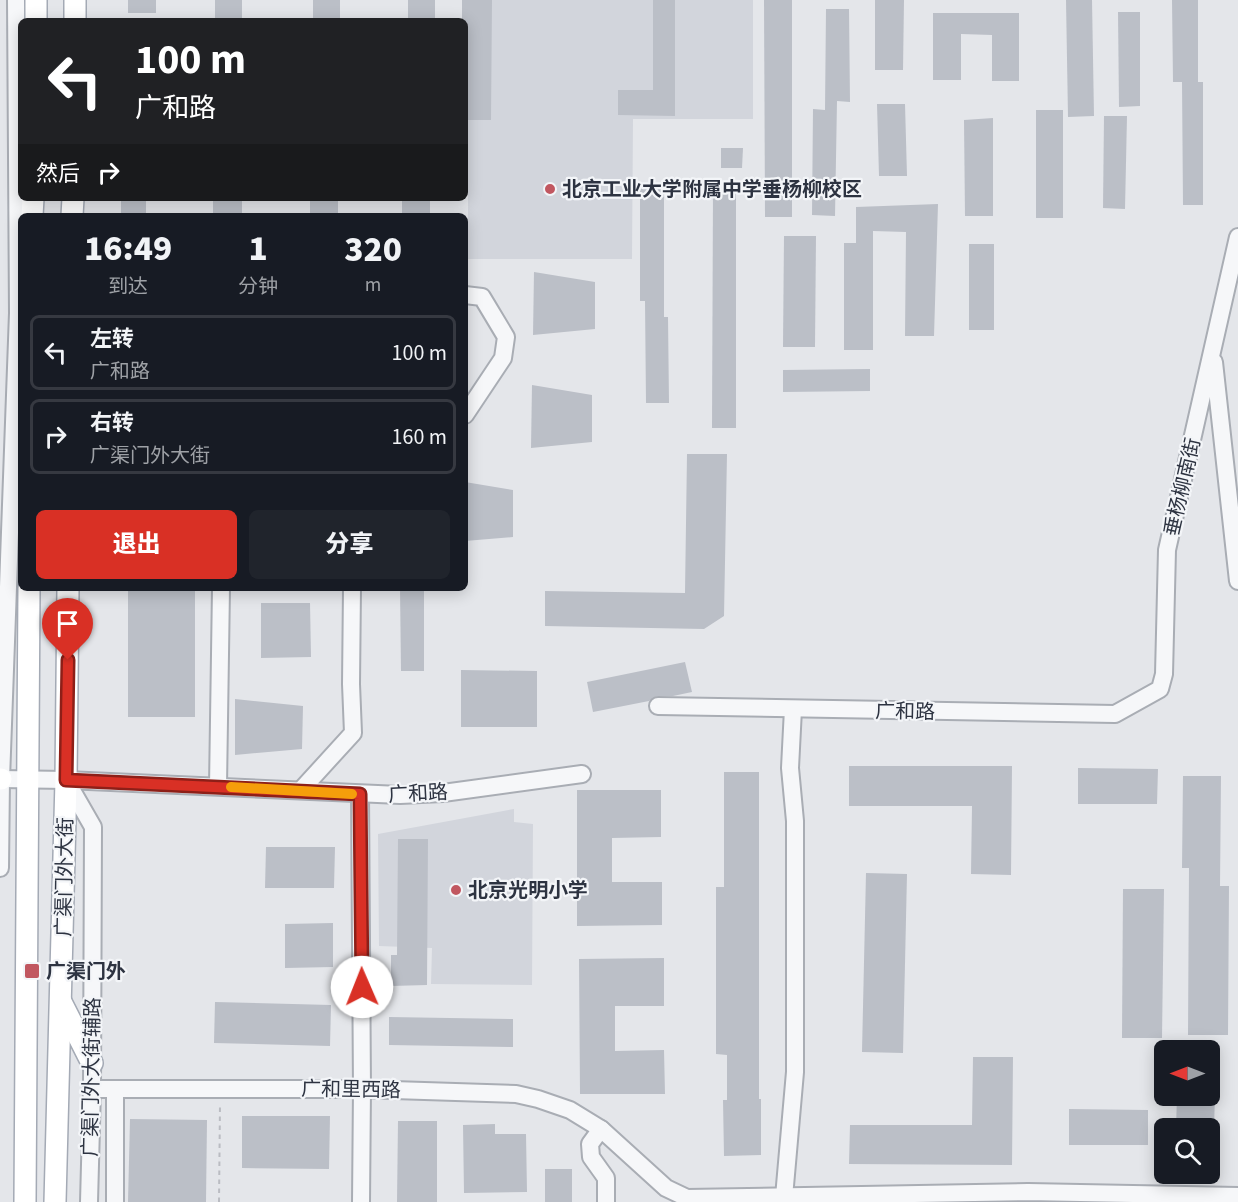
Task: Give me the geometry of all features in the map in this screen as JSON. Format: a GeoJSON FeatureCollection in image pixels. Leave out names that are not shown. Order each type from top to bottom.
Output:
{"type":"FeatureCollection","features":[{"type":"Feature","properties":{"kind":"main road"},"geometry":{"type":"LineString","coordinates":[[36,0],[36,18]]}},
{"type":"Feature","properties":{"kind":"main road"},"geometry":{"type":"LineString","coordinates":[[75,0],[75,18]]}},
{"type":"Feature","properties":{"kind":"main road","name":"广渠门外大街"},"geometry":{"type":"LineString","coordinates":[[25,1202],[29,591]]}},
{"type":"Feature","properties":{"kind":"main road","name":"广渠门外大街"},"geometry":{"type":"LineString","coordinates":[[55,1202],[66,780],[68,591]]}},
{"type":"Feature","properties":{"kind":"main road"},"geometry":{"type":"LineString","coordinates":[[60,1000],[92,1063]]}},
{"type":"Feature","properties":{"kind":"street"},"geometry":{"type":"LineString","coordinates":[[0,868],[5,535],[18,313],[16,0]]}},
{"type":"Feature","properties":{"kind":"street","name":"垂杨柳南街"},"geometry":{"type":"LineString","coordinates":[[1115,714],[1160,689],[1162,682],[1167,550],[1238,237]]}},
{"type":"Feature","properties":{"kind":"street"},"geometry":{"type":"LineString","coordinates":[[468,295],[482,297],[506,337],[503,358],[468,410]]}},
{"type":"Feature","properties":{"kind":"street"},"geometry":{"type":"LineString","coordinates":[[1213,350],[1238,581]]}},
{"type":"Feature","properties":{"kind":"street"},"geometry":{"type":"LineString","coordinates":[[218,786],[221,591]]}},
{"type":"Feature","properties":{"kind":"street"},"geometry":{"type":"LineString","coordinates":[[301,790],[353,733],[351,591]]}},
{"type":"Feature","properties":{"kind":"street","name":"广和路"},"geometry":{"type":"LineString","coordinates":[[658,706],[1115,714]]}},
{"type":"Feature","properties":{"kind":"street"},"geometry":{"type":"LineString","coordinates":[[784,1197],[795,1072],[795,821],[790,768],[793,709]]}},
{"type":"Feature","properties":{"kind":"street","name":"广和路"},"geometry":{"type":"LineString","coordinates":[[1,779],[400,795],[443,793],[582,774]]}},
{"type":"Feature","properties":{"kind":"street","name":"广渠门外大街辅路"},"geometry":{"type":"LineString","coordinates":[[66,780],[93,827],[89,1202]]}},
{"type":"Feature","properties":{"kind":"street"},"geometry":{"type":"LineString","coordinates":[[360,794],[361,1202]]}},
{"type":"Feature","properties":{"kind":"street","name":"广和里西路"},"geometry":{"type":"LineString","coordinates":[[92,1089],[362,1089],[516,1094],[570,1110],[601,1129],[666,1188],[687,1198],[1028,1192],[1238,1196]]}},
{"type":"Feature","properties":{"kind":"street"},"geometry":{"type":"LineString","coordinates":[[115,1089],[115,1202]]}},
{"type":"Feature","properties":{"kind":"street"},"geometry":{"type":"LineString","coordinates":[[601,1129],[590,1144],[591,1157],[606,1178],[606,1202]]}},
{"type":"Feature","properties":{"kind":"path"},"geometry":{"type":"LineString","coordinates":[[219,1202],[221,1089]]}},
{"type":"Feature","properties":{"kind":"shaded area","name":"北京工业大学附属中学垂杨柳校区"},"geometry":{"type":"Polygon","coordinates":[[[468,0],[753,0],[753,119],[633,119],[632,259],[468,259],[468,0]]]}},
{"type":"Feature","properties":{"kind":"shaded area","name":"北京光明小学"},"geometry":{"type":"Polygon","coordinates":[[[514,809],[514,822],[533,824],[532,985],[431,984],[432,948],[379,946],[378,834],[514,809]]]}},
{"type":"Feature","properties":{"kind":"building"},"geometry":{"type":"Polygon","coordinates":[[[128,0],[156,0],[156,13],[128,13],[128,0]]]}},
{"type":"Feature","properties":{"kind":"building"},"geometry":{"type":"Polygon","coordinates":[[[215,0],[242,0],[242,18],[215,18],[215,0]]]}},
{"type":"Feature","properties":{"kind":"building"},"geometry":{"type":"Polygon","coordinates":[[[313,0],[340,0],[340,18],[313,18],[313,0]]]}},
{"type":"Feature","properties":{"kind":"building"},"geometry":{"type":"Polygon","coordinates":[[[408,0],[435,0],[435,18],[408,18],[408,0]]]}},
{"type":"Feature","properties":{"kind":"building"},"geometry":{"type":"Polygon","coordinates":[[[462,0],[492,0],[491,120],[468,120],[468,18],[462,18],[462,0]]]}},
{"type":"Feature","properties":{"kind":"building"},"geometry":{"type":"Polygon","coordinates":[[[653,0],[675,0],[675,116],[618,115],[618,90],[653,90],[653,0]]]}},
{"type":"Feature","properties":{"kind":"building"},"geometry":{"type":"Polygon","coordinates":[[[764,0],[792,0],[792,217],[765,217],[764,0]]]}},
{"type":"Feature","properties":{"kind":"building"},"geometry":{"type":"Polygon","coordinates":[[[875,0],[904,0],[903,70],[875,70],[875,0]]]}},
{"type":"Feature","properties":{"kind":"building"},"geometry":{"type":"Polygon","coordinates":[[[1066,0],[1092,0],[1094,116],[1068,117],[1066,0]]]}},
{"type":"Feature","properties":{"kind":"building"},"geometry":{"type":"Polygon","coordinates":[[[1172,0],[1198,0],[1198,82],[1203,82],[1203,205],[1183,205],[1182,82],[1173,82],[1172,0]]]}},
{"type":"Feature","properties":{"kind":"building"},"geometry":{"type":"Polygon","coordinates":[[[826,9],[849,9],[850,102],[837,101],[835,216],[812,215],[813,109],[825,110],[826,9]]]}},
{"type":"Feature","properties":{"kind":"building"},"geometry":{"type":"Polygon","coordinates":[[[1118,12],[1140,12],[1140,106],[1119,107],[1118,12]]]}},
{"type":"Feature","properties":{"kind":"building"},"geometry":{"type":"Polygon","coordinates":[[[933,13],[1019,13],[1019,81],[992,81],[992,35],[961,34],[961,80],[933,80],[933,13]]]}},
{"type":"Feature","properties":{"kind":"building"},"geometry":{"type":"Polygon","coordinates":[[[877,104],[905,104],[907,176],[879,176],[877,104]]]}},
{"type":"Feature","properties":{"kind":"building"},"geometry":{"type":"Polygon","coordinates":[[[1036,110],[1063,110],[1063,218],[1036,218],[1036,110]]]}},
{"type":"Feature","properties":{"kind":"building"},"geometry":{"type":"Polygon","coordinates":[[[1104,116],[1127,116],[1125,209],[1103,208],[1104,116]]]}},
{"type":"Feature","properties":{"kind":"building"},"geometry":{"type":"Polygon","coordinates":[[[993,118],[993,216],[965,216],[964,120],[993,118]]]}},
{"type":"Feature","properties":{"kind":"building"},"geometry":{"type":"Polygon","coordinates":[[[721,148],[743,148],[742,168],[721,168],[721,148]]]}},
{"type":"Feature","properties":{"kind":"building"},"geometry":{"type":"Polygon","coordinates":[[[640,188],[664,188],[664,317],[668,317],[669,403],[646,403],[645,301],[640,301],[640,188]]]}},
{"type":"Feature","properties":{"kind":"building"},"geometry":{"type":"Polygon","coordinates":[[[713,190],[736,190],[736,428],[712,428],[713,190]]]}},
{"type":"Feature","properties":{"kind":"building"},"geometry":{"type":"Polygon","coordinates":[[[121,201],[146,201],[146,213],[121,213],[121,201]]]}},
{"type":"Feature","properties":{"kind":"building"},"geometry":{"type":"Polygon","coordinates":[[[213,201],[242,201],[242,213],[213,213],[213,201]]]}},
{"type":"Feature","properties":{"kind":"building"},"geometry":{"type":"Polygon","coordinates":[[[310,201],[338,201],[338,213],[310,213],[310,201]]]}},
{"type":"Feature","properties":{"kind":"building"},"geometry":{"type":"Polygon","coordinates":[[[402,201],[430,201],[430,213],[402,213],[402,201]]]}},
{"type":"Feature","properties":{"kind":"building"},"geometry":{"type":"Polygon","coordinates":[[[938,204],[934,336],[905,336],[906,232],[873,231],[873,350],[844,350],[844,243],[856,243],[856,207],[938,204]]]}},
{"type":"Feature","properties":{"kind":"building"},"geometry":{"type":"Polygon","coordinates":[[[784,236],[816,236],[815,347],[783,347],[784,236]]]}},
{"type":"Feature","properties":{"kind":"building"},"geometry":{"type":"Polygon","coordinates":[[[969,244],[994,244],[994,330],[969,330],[969,244]]]}},
{"type":"Feature","properties":{"kind":"building"},"geometry":{"type":"Polygon","coordinates":[[[534,272],[595,282],[595,329],[533,335],[534,272]]]}},
{"type":"Feature","properties":{"kind":"building"},"geometry":{"type":"Polygon","coordinates":[[[870,369],[870,391],[783,392],[783,370],[870,369]]]}},
{"type":"Feature","properties":{"kind":"building"},"geometry":{"type":"Polygon","coordinates":[[[532,385],[592,395],[592,442],[531,448],[532,385]]]}},
{"type":"Feature","properties":{"kind":"building"},"geometry":{"type":"Polygon","coordinates":[[[687,454],[727,454],[724,616],[704,629],[545,626],[545,591],[685,593],[687,454]]]}},
{"type":"Feature","properties":{"kind":"building"},"geometry":{"type":"Polygon","coordinates":[[[468,482],[513,490],[513,537],[468,541],[468,482]]]}},
{"type":"Feature","properties":{"kind":"building"},"geometry":{"type":"Polygon","coordinates":[[[128,591],[195,591],[195,717],[128,717],[128,591]]]}},
{"type":"Feature","properties":{"kind":"building"},"geometry":{"type":"Polygon","coordinates":[[[400,591],[424,591],[424,671],[401,671],[400,591]]]}},
{"type":"Feature","properties":{"kind":"building"},"geometry":{"type":"Polygon","coordinates":[[[261,603],[310,603],[311,657],[261,658],[261,603]]]}},
{"type":"Feature","properties":{"kind":"building"},"geometry":{"type":"Polygon","coordinates":[[[685,662],[692,692],[658,696],[649,701],[593,712],[587,682],[685,662]]]}},
{"type":"Feature","properties":{"kind":"building"},"geometry":{"type":"Polygon","coordinates":[[[461,670],[537,671],[537,727],[461,727],[461,670]]]}},
{"type":"Feature","properties":{"kind":"building"},"geometry":{"type":"Polygon","coordinates":[[[235,699],[303,706],[302,749],[235,755],[235,699]]]}},
{"type":"Feature","properties":{"kind":"building"},"geometry":{"type":"Polygon","coordinates":[[[849,766],[1012,766],[1011,875],[971,874],[972,806],[849,806],[849,766]]]}},
{"type":"Feature","properties":{"kind":"building"},"geometry":{"type":"Polygon","coordinates":[[[1078,768],[1158,769],[1157,804],[1078,804],[1078,768]]]}},
{"type":"Feature","properties":{"kind":"building"},"geometry":{"type":"Polygon","coordinates":[[[724,772],[759,772],[761,1155],[724,1156],[723,1100],[727,1100],[727,1055],[716,1054],[716,887],[724,887],[724,772]]]}},
{"type":"Feature","properties":{"kind":"building"},"geometry":{"type":"Polygon","coordinates":[[[1183,776],[1221,776],[1220,886],[1229,886],[1228,1035],[1188,1035],[1189,868],[1182,868],[1183,776]]]}},
{"type":"Feature","properties":{"kind":"building"},"geometry":{"type":"Polygon","coordinates":[[[577,790],[661,790],[661,837],[612,838],[612,882],[662,882],[662,925],[577,926],[577,790]]]}},
{"type":"Feature","properties":{"kind":"building"},"geometry":{"type":"Polygon","coordinates":[[[398,839],[428,839],[427,985],[391,986],[391,955],[397,955],[398,839]]]}},
{"type":"Feature","properties":{"kind":"building"},"geometry":{"type":"Polygon","coordinates":[[[266,847],[335,847],[334,888],[265,888],[266,847]]]}},
{"type":"Feature","properties":{"kind":"building"},"geometry":{"type":"Polygon","coordinates":[[[866,873],[907,874],[903,1053],[862,1052],[866,873]]]}},
{"type":"Feature","properties":{"kind":"building"},"geometry":{"type":"Polygon","coordinates":[[[1123,889],[1164,889],[1162,1038],[1122,1038],[1123,889]]]}},
{"type":"Feature","properties":{"kind":"building"},"geometry":{"type":"Polygon","coordinates":[[[333,923],[333,967],[285,968],[285,924],[333,923]]]}},
{"type":"Feature","properties":{"kind":"building"},"geometry":{"type":"Polygon","coordinates":[[[664,958],[664,1006],[615,1006],[615,1051],[664,1050],[665,1094],[580,1094],[579,959],[664,958]]]}},
{"type":"Feature","properties":{"kind":"building"},"geometry":{"type":"Polygon","coordinates":[[[215,1002],[331,1005],[330,1046],[214,1043],[215,1002]]]}},
{"type":"Feature","properties":{"kind":"building"},"geometry":{"type":"Polygon","coordinates":[[[389,1017],[513,1019],[513,1047],[389,1045],[389,1017]]]}},
{"type":"Feature","properties":{"kind":"building"},"geometry":{"type":"Polygon","coordinates":[[[973,1057],[1013,1057],[1012,1165],[849,1164],[850,1125],[972,1125],[973,1057]]]}},
{"type":"Feature","properties":{"kind":"building"},"geometry":{"type":"Polygon","coordinates":[[[1177,1106],[1215,1106],[1214,1118],[1176,1118],[1177,1106]]]}},
{"type":"Feature","properties":{"kind":"building"},"geometry":{"type":"Polygon","coordinates":[[[1069,1109],[1148,1110],[1148,1145],[1069,1145],[1069,1109]]]}},
{"type":"Feature","properties":{"kind":"building"},"geometry":{"type":"Polygon","coordinates":[[[242,1116],[330,1116],[329,1169],[242,1168],[242,1116]]]}},
{"type":"Feature","properties":{"kind":"building"},"geometry":{"type":"Polygon","coordinates":[[[130,1119],[207,1120],[206,1202],[128,1202],[130,1119]]]}},
{"type":"Feature","properties":{"kind":"building"},"geometry":{"type":"Polygon","coordinates":[[[398,1121],[437,1121],[437,1202],[397,1202],[398,1121]]]}},
{"type":"Feature","properties":{"kind":"building"},"geometry":{"type":"Polygon","coordinates":[[[495,1124],[495,1134],[526,1134],[527,1192],[464,1193],[463,1125],[495,1124]]]}},
{"type":"Feature","properties":{"kind":"building"},"geometry":{"type":"Polygon","coordinates":[[[545,1169],[572,1169],[572,1202],[545,1202],[545,1169]]]}},
{"type":"Feature","properties":{"kind":"slow traffic"},"geometry":{"type":"LineString","coordinates":[[231,787],[352,794]]}},
{"type":"Feature","properties":{"kind":"place","name":"北京工业大学附属中学垂杨柳校区"},"geometry":{"type":"Point","coordinates":[550,189]}},
{"type":"Feature","properties":{"kind":"place","name":"北京光明小学"},"geometry":{"type":"Point","coordinates":[456,890]}},
{"type":"Feature","properties":{"kind":"place","name":"广渠门外"},"geometry":{"type":"Point","coordinates":[32,971]}},
{"type":"Feature","properties":{"kind":"route"},"geometry":{"type":"LineString","coordinates":[[68,660],[66,780],[360,794],[362,987]]}}]}
